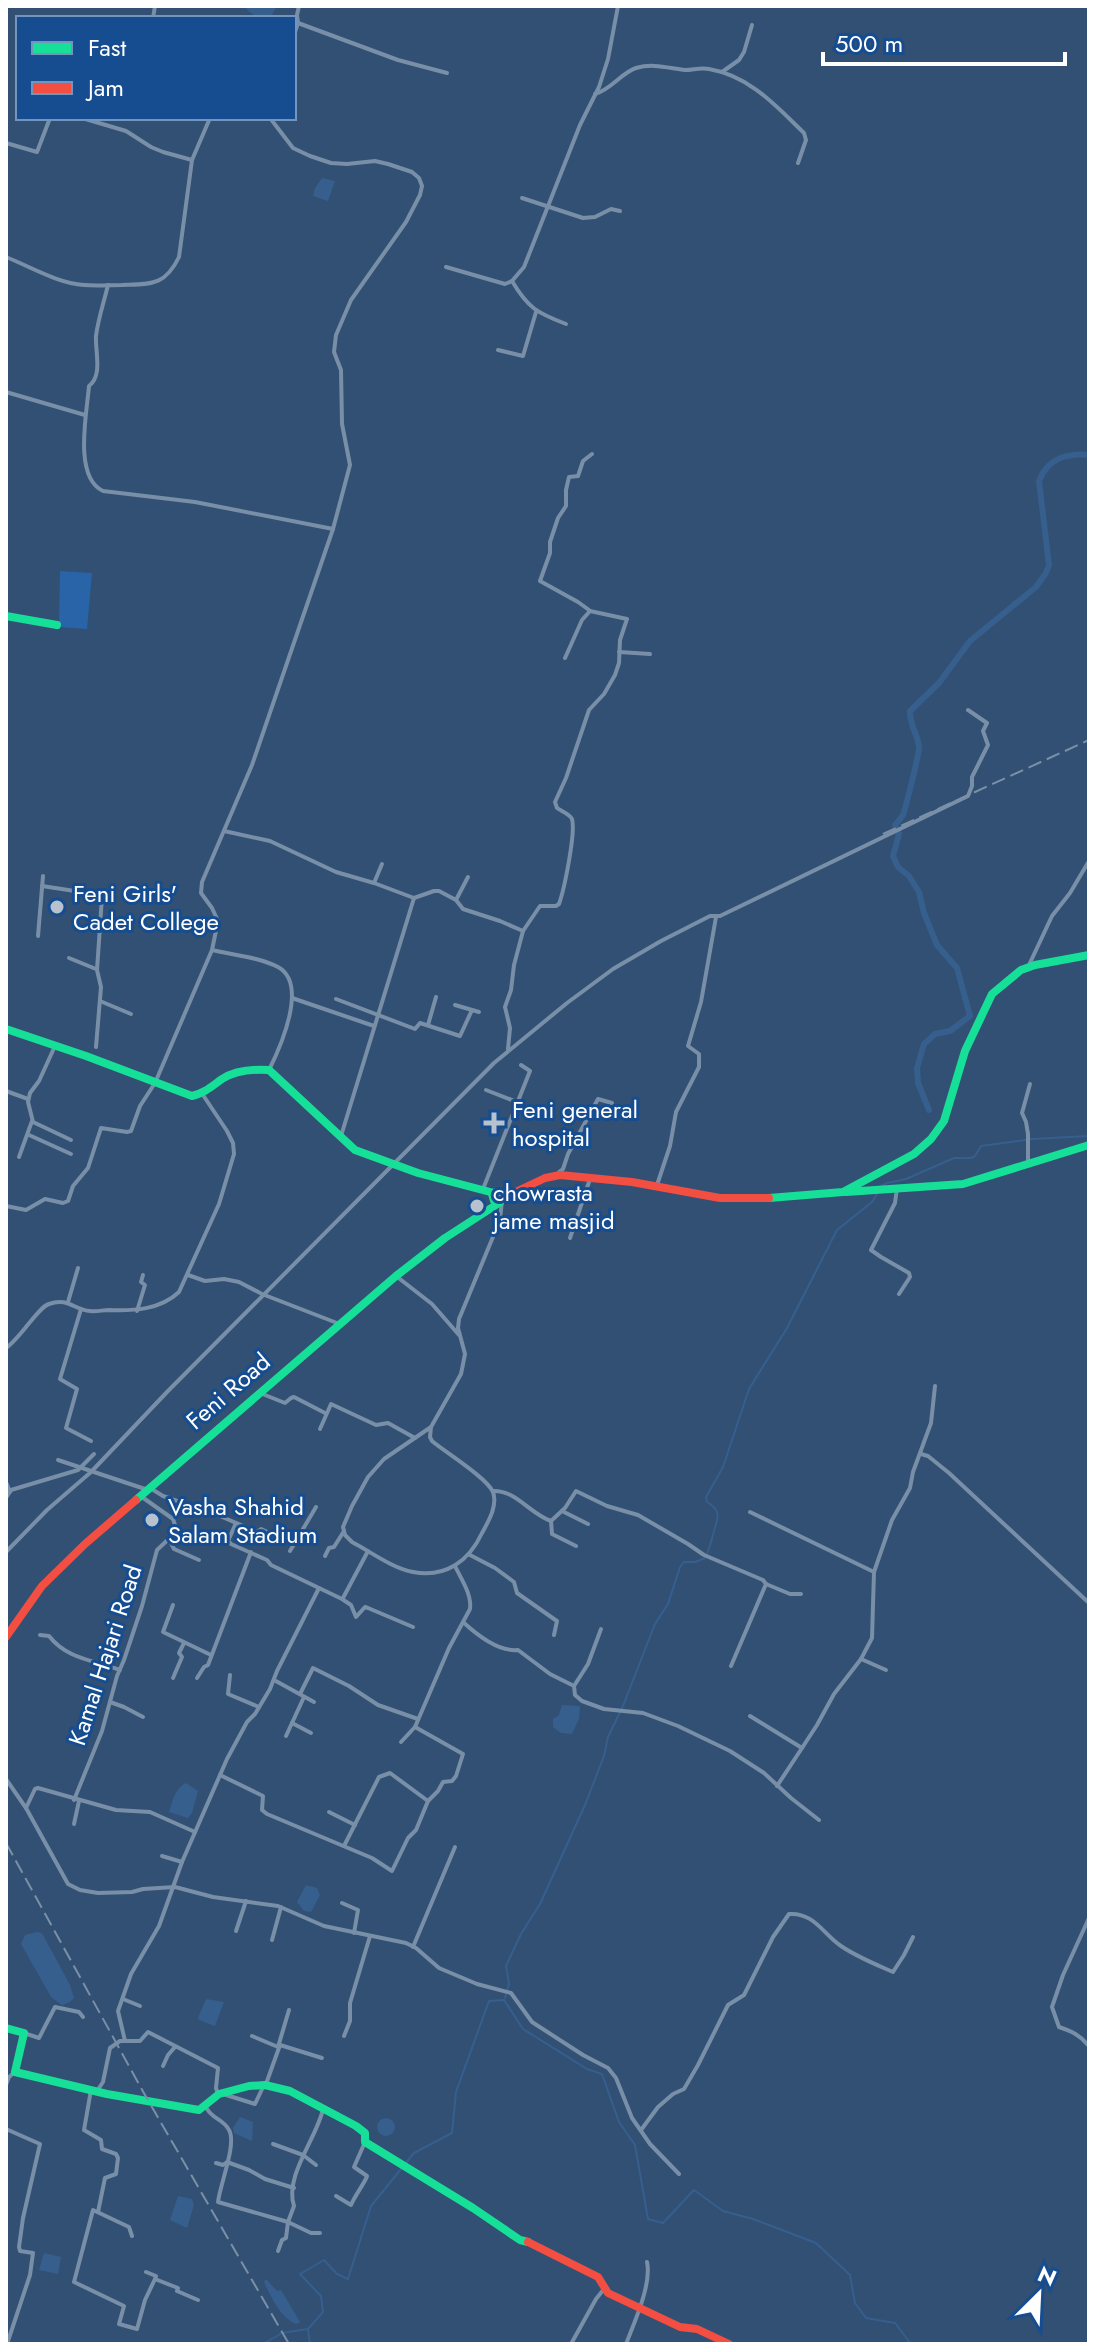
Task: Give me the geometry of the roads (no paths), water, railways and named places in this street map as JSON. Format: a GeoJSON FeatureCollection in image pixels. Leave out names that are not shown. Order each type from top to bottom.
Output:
{"type":"FeatureCollection","features":[{"type":"Feature","properties":{"kind":"main road"},"geometry":{"type":"LineString","coordinates":[[6,616],[57,625]]}},
{"type":"Feature","properties":{"kind":"main road"},"geometry":{"type":"LineString","coordinates":[[843,1192],[914,1154],[931,1139],[944,1121],[965,1051],[992,994],[1015,973],[1028,967],[1089,955]]}},
{"type":"Feature","properties":{"kind":"main road"},"geometry":{"type":"LineString","coordinates":[[6,1029],[192,1096],[202,1094],[239,1072],[258,1068],[269,1070],[355,1150],[418,1173],[483,1189],[499,1199]]}},
{"type":"Feature","properties":{"kind":"main road"},"geometry":{"type":"LineString","coordinates":[[6,1637],[49,1578],[145,1491],[396,1276],[499,1199],[552,1176],[591,1177],[720,1198],[757,1199],[963,1184],[1089,1145]]}},
{"type":"Feature","properties":{"kind":"main road","name":"Feni Road"},"geometry":{"type":"LineString","coordinates":[[6,1630],[45,1577],[70,1552],[145,1491],[409,1262],[499,1199],[553,1174],[578,1174],[721,1196],[843,1192]]}},
{"type":"Feature","properties":{"kind":"main road"},"geometry":{"type":"LineString","coordinates":[[6,2028],[24,2033],[15,2072],[94,2091],[199,2110],[219,2094],[265,2084],[301,2096],[359,2127],[365,2133],[365,2142],[520,2240],[537,2245],[598,2277],[604,2289],[680,2327],[697,2329],[729,2344]]}},
{"type":"Feature","properties":{"kind":"street"},"geometry":{"type":"LineString","coordinates":[[296,29],[299,6]]}},
{"type":"Feature","properties":{"kind":"street"},"geometry":{"type":"LineString","coordinates":[[446,267],[505,284],[512,281],[524,267],[608,59],[618,6]]}},
{"type":"Feature","properties":{"kind":"street"},"geometry":{"type":"LineString","coordinates":[[298,23],[398,60],[447,73]]}},
{"type":"Feature","properties":{"kind":"street"},"geometry":{"type":"LineString","coordinates":[[722,72],[739,60],[752,25]]}},
{"type":"Feature","properties":{"kind":"street"},"geometry":{"type":"LineString","coordinates":[[595,94],[621,80],[628,72],[648,65],[683,70],[708,69],[734,75],[757,90],[804,133],[806,140],[798,163]]}},
{"type":"Feature","properties":{"kind":"street"},"geometry":{"type":"LineString","coordinates":[[6,143],[37,152],[49,120]]}},
{"type":"Feature","properties":{"kind":"street"},"geometry":{"type":"LineString","coordinates":[[97,120],[126,131],[151,147],[192,160]]}},
{"type":"Feature","properties":{"kind":"street"},"geometry":{"type":"LineString","coordinates":[[6,257],[59,279],[84,285],[148,284],[166,278],[179,257],[192,160],[209,120]]}},
{"type":"Feature","properties":{"kind":"street"},"geometry":{"type":"LineString","coordinates":[[6,1206],[19,1211],[45,1199],[63,1203],[69,1200],[73,1186],[88,1168],[101,1128],[131,1131],[212,950],[217,916],[201,888],[252,765],[333,529],[350,465],[342,424],[341,370],[334,352],[336,335],[351,300],[406,222],[420,195],[422,186],[412,172],[375,161],[331,163],[310,156],[293,148],[273,120]]}},
{"type":"Feature","properties":{"kind":"street"},"geometry":{"type":"LineString","coordinates":[[522,198],[583,218],[595,217],[611,209],[620,211]]}},
{"type":"Feature","properties":{"kind":"street"},"geometry":{"type":"LineString","coordinates":[[512,281],[536,312],[566,324]]}},
{"type":"Feature","properties":{"kind":"street"},"geometry":{"type":"LineString","coordinates":[[108,285],[96,336],[97,373],[90,385],[85,415],[84,449],[88,474],[99,489],[195,502],[333,529]]}},
{"type":"Feature","properties":{"kind":"street"},"geometry":{"type":"LineString","coordinates":[[498,350],[523,356],[536,312]]}},
{"type":"Feature","properties":{"kind":"street"},"geometry":{"type":"LineString","coordinates":[[6,392],[85,415]]}},
{"type":"Feature","properties":{"kind":"street"},"geometry":{"type":"LineString","coordinates":[[508,1051],[510,1028],[505,1007],[523,931],[540,906],[559,904],[568,875],[572,820],[571,816],[557,808],[555,802],[589,710],[604,694],[615,675],[620,640],[627,619],[590,611],[540,582],[550,553],[551,538],[566,504],[569,477],[578,476],[583,461],[592,454]]}},
{"type":"Feature","properties":{"kind":"street"},"geometry":{"type":"LineString","coordinates":[[565,658],[582,620],[590,611]]}},
{"type":"Feature","properties":{"kind":"street"},"geometry":{"type":"LineString","coordinates":[[619,652],[650,654]]}},
{"type":"Feature","properties":{"kind":"street"},"geometry":{"type":"LineString","coordinates":[[6,1552],[47,1510],[91,1472],[392,1164],[508,1051],[613,969],[661,941],[968,796],[972,777],[988,745],[983,731],[987,723],[968,710]]}},
{"type":"Feature","properties":{"kind":"street"},"geometry":{"type":"LineString","coordinates":[[224,831],[270,841],[336,872],[414,898],[436,891],[456,900],[463,909],[523,931]]}},
{"type":"Feature","properties":{"kind":"street"},"geometry":{"type":"LineString","coordinates":[[1028,967],[1052,916],[1065,901],[1089,861]]}},
{"type":"Feature","properties":{"kind":"street"},"geometry":{"type":"LineString","coordinates":[[374,883],[382,864]]}},
{"type":"Feature","properties":{"kind":"street"},"geometry":{"type":"LineString","coordinates":[[38,936],[43,876]]}},
{"type":"Feature","properties":{"kind":"street"},"geometry":{"type":"LineString","coordinates":[[456,900],[468,877]]}},
{"type":"Feature","properties":{"kind":"street"},"geometry":{"type":"LineString","coordinates":[[42,886],[101,895],[97,970],[101,987],[96,1047]]}},
{"type":"Feature","properties":{"kind":"street"},"geometry":{"type":"LineString","coordinates":[[340,1139],[414,898]]}},
{"type":"Feature","properties":{"kind":"street"},"geometry":{"type":"LineString","coordinates":[[657,1185],[670,1146],[678,1104],[699,1067],[700,1056],[688,1046],[701,1002],[716,917]]}},
{"type":"Feature","properties":{"kind":"street"},"geometry":{"type":"LineString","coordinates":[[212,950],[278,967],[291,983],[292,998],[286,1030],[269,1070]]}},
{"type":"Feature","properties":{"kind":"street"},"geometry":{"type":"LineString","coordinates":[[69,958],[97,970]]}},
{"type":"Feature","properties":{"kind":"street"},"geometry":{"type":"LineString","coordinates":[[428,1025],[436,997]]}},
{"type":"Feature","properties":{"kind":"street"},"geometry":{"type":"LineString","coordinates":[[292,998],[374,1026]]}},
{"type":"Feature","properties":{"kind":"street"},"geometry":{"type":"LineString","coordinates":[[336,999],[415,1029],[420,1023],[461,1036],[472,1010]]}},
{"type":"Feature","properties":{"kind":"street"},"geometry":{"type":"LineString","coordinates":[[100,1001],[131,1014]]}},
{"type":"Feature","properties":{"kind":"street"},"geometry":{"type":"LineString","coordinates":[[455,1005],[479,1012]]}},
{"type":"Feature","properties":{"kind":"street"},"geometry":{"type":"LineString","coordinates":[[19,1157],[32,1121],[28,1099],[55,1046]]}},
{"type":"Feature","properties":{"kind":"street"},"geometry":{"type":"LineString","coordinates":[[483,1189],[530,1071],[521,1065]]}},
{"type":"Feature","properties":{"kind":"street"},"geometry":{"type":"LineString","coordinates":[[1028,1165],[1028,1134],[1022,1113],[1030,1084]]}},
{"type":"Feature","properties":{"kind":"street"},"geometry":{"type":"LineString","coordinates":[[486,1090],[517,1102]]}},
{"type":"Feature","properties":{"kind":"street"},"geometry":{"type":"LineString","coordinates":[[6,1091],[28,1099]]}},
{"type":"Feature","properties":{"kind":"street"},"geometry":{"type":"LineString","coordinates":[[6,1348],[16,1341],[44,1306],[68,1302],[91,1311],[137,1311],[173,1298],[182,1287],[219,1204],[234,1154],[227,1131],[202,1094]]}},
{"type":"Feature","properties":{"kind":"street"},"geometry":{"type":"LineString","coordinates":[[553,1174],[562,1171],[598,1099],[612,1103]]}},
{"type":"Feature","properties":{"kind":"street"},"geometry":{"type":"LineString","coordinates":[[32,1121],[71,1140]]}},
{"type":"Feature","properties":{"kind":"street"},"geometry":{"type":"LineString","coordinates":[[29,1135],[71,1154]]}},
{"type":"Feature","properties":{"kind":"street"},"geometry":{"type":"LineString","coordinates":[[570,1238],[591,1177]]}},
{"type":"Feature","properties":{"kind":"street"},"geometry":{"type":"LineString","coordinates":[[897,1188],[895,1203],[871,1250],[909,1273],[910,1277],[899,1294]]}},
{"type":"Feature","properties":{"kind":"street"},"geometry":{"type":"LineString","coordinates":[[499,1199],[500,1220],[459,1319],[465,1354],[461,1374],[431,1427],[430,1437],[493,1491],[508,1492],[551,1521]]}},
{"type":"Feature","properties":{"kind":"street"},"geometry":{"type":"LineString","coordinates":[[68,1302],[78,1268]]}},
{"type":"Feature","properties":{"kind":"street"},"geometry":{"type":"LineString","coordinates":[[137,1311],[145,1285],[141,1282],[143,1275]]}},
{"type":"Feature","properties":{"kind":"street"},"geometry":{"type":"LineString","coordinates":[[188,1275],[205,1281],[224,1279],[239,1282],[337,1323]]}},
{"type":"Feature","properties":{"kind":"street"},"geometry":{"type":"LineString","coordinates":[[396,1276],[432,1304],[460,1337]]}},
{"type":"Feature","properties":{"kind":"street"},"geometry":{"type":"LineString","coordinates":[[81,1309],[60,1379],[77,1389],[66,1428],[91,1441]]}},
{"type":"Feature","properties":{"kind":"street"},"geometry":{"type":"LineString","coordinates":[[777,1786],[872,1638],[874,1572],[892,1520],[910,1488],[931,1423],[935,1386]]}},
{"type":"Feature","properties":{"kind":"street"},"geometry":{"type":"LineString","coordinates":[[260,1393],[283,1403],[294,1397],[325,1413]]}},
{"type":"Feature","properties":{"kind":"street"},"geometry":{"type":"LineString","coordinates":[[320,1429],[331,1404],[376,1425],[388,1423],[415,1438]]}},
{"type":"Feature","properties":{"kind":"street"},"geometry":{"type":"LineString","coordinates":[[325,1556],[344,1531],[346,1518],[368,1477],[384,1459],[431,1427]]}},
{"type":"Feature","properties":{"kind":"street"},"geometry":{"type":"LineString","coordinates":[[6,1498],[10,1492],[81,1468],[94,1454]]}},
{"type":"Feature","properties":{"kind":"street"},"geometry":{"type":"LineString","coordinates":[[921,1454],[949,1473],[1089,1603]]}},
{"type":"Feature","properties":{"kind":"street"},"geometry":{"type":"LineString","coordinates":[[58,1460],[120,1479],[257,1532],[261,1529],[293,1544]]}},
{"type":"Feature","properties":{"kind":"street"},"geometry":{"type":"LineString","coordinates":[[6,1482],[10,1492]]}},
{"type":"Feature","properties":{"kind":"street"},"geometry":{"type":"LineString","coordinates":[[145,1491],[175,1523],[175,1533],[169,1539],[174,1549],[199,1560]]}},
{"type":"Feature","properties":{"kind":"street"},"geometry":{"type":"LineString","coordinates":[[344,1531],[352,1542],[413,1572],[439,1572],[455,1566],[470,1555],[493,1510],[493,1491]]}},
{"type":"Feature","properties":{"kind":"street"},"geometry":{"type":"LineString","coordinates":[[576,1546],[552,1534],[551,1521],[578,1491],[607,1506],[638,1515],[704,1555],[755,1575],[766,1584],[790,1594],[801,1594]]}},
{"type":"Feature","properties":{"kind":"street"},"geometry":{"type":"LineString","coordinates":[[290,1551],[316,1507]]}},
{"type":"Feature","properties":{"kind":"street"},"geometry":{"type":"LineString","coordinates":[[562,1510],[588,1524]]}},
{"type":"Feature","properties":{"kind":"street"},"geometry":{"type":"LineString","coordinates":[[750,1512],[874,1572]]}},
{"type":"Feature","properties":{"kind":"street"},"geometry":{"type":"LineString","coordinates":[[236,1523],[229,1543],[342,1599],[351,1605],[356,1617],[365,1607],[413,1627]]}},
{"type":"Feature","properties":{"kind":"street","name":"Kamal Hajari Road"},"geometry":{"type":"LineString","coordinates":[[74,1824],[77,1801],[136,1625],[157,1550],[169,1539]]}},
{"type":"Feature","properties":{"kind":"street"},"geometry":{"type":"LineString","coordinates":[[342,1599],[368,1551]]}},
{"type":"Feature","properties":{"kind":"street"},"geometry":{"type":"LineString","coordinates":[[197,1678],[208,1665],[251,1552]]}},
{"type":"Feature","properties":{"kind":"street"},"geometry":{"type":"LineString","coordinates":[[470,1555],[514,1582],[517,1593],[557,1621],[554,1635]]}},
{"type":"Feature","properties":{"kind":"street"},"geometry":{"type":"LineString","coordinates":[[401,1742],[415,1727],[471,1602],[455,1566]]}},
{"type":"Feature","properties":{"kind":"street"},"geometry":{"type":"LineString","coordinates":[[731,1666],[766,1584]]}},
{"type":"Feature","properties":{"kind":"street"},"geometry":{"type":"LineString","coordinates":[[125,2041],[118,2011],[131,1974],[154,1936],[220,1775],[247,1722],[274,1680],[319,1588]]}},
{"type":"Feature","properties":{"kind":"street"},"geometry":{"type":"LineString","coordinates":[[173,1605],[163,1632],[211,1655]]}},
{"type":"Feature","properties":{"kind":"street"},"geometry":{"type":"LineString","coordinates":[[463,1622],[486,1641],[518,1650],[550,1674],[574,1686]]}},
{"type":"Feature","properties":{"kind":"street"},"geometry":{"type":"LineString","coordinates":[[601,1629],[588,1664],[574,1686],[575,1695],[582,1701],[613,1712],[643,1713],[730,1751],[764,1773],[819,1820]]}},
{"type":"Feature","properties":{"kind":"street"},"geometry":{"type":"LineString","coordinates":[[40,1635],[49,1636],[58,1648],[67,1653],[120,1670]]}},
{"type":"Feature","properties":{"kind":"street"},"geometry":{"type":"LineString","coordinates":[[173,1678],[184,1643]]}},
{"type":"Feature","properties":{"kind":"street"},"geometry":{"type":"LineString","coordinates":[[861,1659],[886,1670]]}},
{"type":"Feature","properties":{"kind":"street"},"geometry":{"type":"LineString","coordinates":[[286,1736],[313,1668],[378,1705],[418,1719]]}},
{"type":"Feature","properties":{"kind":"street"},"geometry":{"type":"LineString","coordinates":[[230,1675],[228,1694],[259,1707]]}},
{"type":"Feature","properties":{"kind":"street"},"geometry":{"type":"LineString","coordinates":[[274,1680],[314,1702]]}},
{"type":"Feature","properties":{"kind":"street"},"geometry":{"type":"LineString","coordinates":[[110,1702],[143,1717]]}},
{"type":"Feature","properties":{"kind":"street"},"geometry":{"type":"LineString","coordinates":[[750,1716],[802,1748]]}},
{"type":"Feature","properties":{"kind":"street"},"geometry":{"type":"LineString","coordinates":[[292,1723],[311,1733]]}},
{"type":"Feature","properties":{"kind":"street"},"geometry":{"type":"LineString","coordinates":[[220,1775],[263,1796],[262,1810],[267,1814],[372,1858],[392,1871],[408,1838],[416,1830],[428,1801],[443,1782],[452,1781],[456,1776],[463,1754],[415,1727]]}},
{"type":"Feature","properties":{"kind":"street"},"geometry":{"type":"LineString","coordinates":[[344,1846],[379,1777],[390,1773],[428,1801]]}},
{"type":"Feature","properties":{"kind":"street"},"geometry":{"type":"LineString","coordinates":[[6,1779],[26,1808],[64,1877],[74,1887],[98,1893],[175,1887],[213,1897],[281,1907],[324,1926],[395,1940],[413,1947],[439,1968],[477,1984],[511,1993],[532,2022],[608,2068],[616,2078],[632,2118],[650,2144],[679,2174]]}},
{"type":"Feature","properties":{"kind":"street"},"geometry":{"type":"LineString","coordinates":[[26,1808],[36,1788],[116,1810],[150,1812],[196,1832]]}},
{"type":"Feature","properties":{"kind":"street"},"geometry":{"type":"LineString","coordinates":[[329,1812],[355,1825]]}},
{"type":"Feature","properties":{"kind":"street"},"geometry":{"type":"LineString","coordinates":[[413,1947],[455,1847]]}},
{"type":"Feature","properties":{"kind":"street"},"geometry":{"type":"LineString","coordinates":[[162,1856],[182,1862]]}},
{"type":"Feature","properties":{"kind":"street"},"geometry":{"type":"LineString","coordinates":[[236,1931],[246,1901]]}},
{"type":"Feature","properties":{"kind":"street"},"geometry":{"type":"LineString","coordinates":[[342,1903],[358,1910],[354,1933]]}},
{"type":"Feature","properties":{"kind":"street"},"geometry":{"type":"LineString","coordinates":[[272,1940],[281,1907]]}},
{"type":"Feature","properties":{"kind":"street"},"geometry":{"type":"LineString","coordinates":[[641,2130],[658,2107],[684,2089],[728,2005],[744,1995],[773,1937],[789,1914],[798,1914],[814,1921],[838,1944],[893,1972],[913,1937]]}},
{"type":"Feature","properties":{"kind":"street"},"geometry":{"type":"LineString","coordinates":[[1088,2045],[1074,2032],[1059,2027],[1052,2007],[1089,1918]]}},
{"type":"Feature","properties":{"kind":"street"},"geometry":{"type":"LineString","coordinates":[[344,2036],[350,2021],[350,2003],[370,1936]]}},
{"type":"Feature","properties":{"kind":"street"},"geometry":{"type":"LineString","coordinates":[[123,1999],[140,2006]]}},
{"type":"Feature","properties":{"kind":"street"},"geometry":{"type":"LineString","coordinates":[[24,2033],[39,2038],[55,2007],[79,2012],[83,2017]]}},
{"type":"Feature","properties":{"kind":"street"},"geometry":{"type":"LineString","coordinates":[[98,2212],[105,2178],[116,2174],[118,2158],[116,2154],[102,2149],[100,2139],[84,2130],[94,2091],[105,2074],[110,2048],[120,2041],[140,2041],[148,2032],[218,2068],[216,2088],[219,2094],[255,2104],[265,2084],[289,2010]]}},
{"type":"Feature","properties":{"kind":"street"},"geometry":{"type":"LineString","coordinates":[[252,2036],[278,2047],[322,2058]]}},
{"type":"Feature","properties":{"kind":"street"},"geometry":{"type":"LineString","coordinates":[[163,2066],[175,2047]]}},
{"type":"Feature","properties":{"kind":"street"},"geometry":{"type":"LineString","coordinates":[[6,2085],[15,2072]]}},
{"type":"Feature","properties":{"kind":"street"},"geometry":{"type":"LineString","coordinates":[[206,2107],[209,2115],[227,2126],[231,2133],[218,2202],[288,2222],[311,2233],[320,2233]]}},
{"type":"Feature","properties":{"kind":"street"},"geometry":{"type":"LineString","coordinates":[[278,2251],[286,2238],[303,2155],[323,2109]]}},
{"type":"Feature","properties":{"kind":"street"},"geometry":{"type":"LineString","coordinates":[[6,2129],[40,2144],[19,2247],[20,2251],[33,2253],[30,2275],[7,2344]]}},
{"type":"Feature","properties":{"kind":"street"},"geometry":{"type":"LineString","coordinates":[[336,2196],[351,2205],[358,2188],[366,2180],[367,2176],[354,2167],[365,2142]]}},
{"type":"Feature","properties":{"kind":"street"},"geometry":{"type":"LineString","coordinates":[[273,2144],[303,2155],[316,2165]]}},
{"type":"Feature","properties":{"kind":"street"},"geometry":{"type":"LineString","coordinates":[[216,2163],[236,2164],[265,2179],[294,2188]]}},
{"type":"Feature","properties":{"kind":"street"},"geometry":{"type":"LineString","coordinates":[[132,2236],[129,2227],[93,2210],[74,2282],[124,2306],[119,2324],[137,2329],[155,2279]]}},
{"type":"Feature","properties":{"kind":"street"},"geometry":{"type":"LineString","coordinates":[[626,2344],[649,2271],[647,2262]]}},
{"type":"Feature","properties":{"kind":"street"},"geometry":{"type":"LineString","coordinates":[[146,2272],[198,2300]]}},
{"type":"Feature","properties":{"kind":"street"},"geometry":{"type":"LineString","coordinates":[[571,2344],[604,2289]]}},
{"type":"Feature","properties":{"kind":"waterway"},"geometry":{"type":"LineString","coordinates":[[929,1110],[918,1083],[917,1068],[924,1044],[935,1034],[950,1031],[970,1016],[957,968],[937,945],[919,892],[893,856],[899,834],[895,825],[903,815],[919,751],[910,711],[939,683],[970,641],[1036,587],[1046,573],[1049,565],[1039,481],[1053,462],[1073,455],[1089,455]]}},
{"type":"Feature","properties":{"kind":"waterway"},"geometry":{"type":"LineString","coordinates":[[879,1187],[954,1158],[971,1158],[981,1146],[1089,1136]]}},
{"type":"Feature","properties":{"kind":"waterway"},"geometry":{"type":"LineString","coordinates":[[505,1998],[509,1984],[506,1966],[540,1904],[585,1805],[608,1737],[655,1624],[668,1604],[680,1567],[684,1562],[705,1558],[708,1551],[718,1515],[706,1497],[723,1467],[749,1389],[787,1328],[837,1230],[872,1202],[877,1194]]}},
{"type":"Feature","properties":{"kind":"waterway"},"geometry":{"type":"LineString","coordinates":[[263,2344],[282,2333],[308,2329],[323,2312],[321,2296],[300,2274],[324,2260],[337,2274],[348,2279],[371,2206],[414,2153],[452,2133],[456,2092],[489,2001],[504,2000],[523,2029],[587,2069],[602,2074],[619,2122],[635,2145],[648,2219],[663,2223],[694,2190],[723,2211],[816,2243],[850,2275],[855,2303],[866,2318],[895,2323],[911,2344]]}},
{"type":"Feature","properties":{"kind":"waterway"},"geometry":{"type":"LineString","coordinates":[[308,2330],[310,2344]]}},
{"type":"Feature","properties":{"kind":"railway"},"geometry":{"type":"LineString","coordinates":[[883,834],[1089,740]]}},
{"type":"Feature","properties":{"kind":"railway"},"geometry":{"type":"LineString","coordinates":[[6,1843],[145,2095],[289,2344]]}},
{"type":"Feature","properties":{"kind":"place","name":"Feni Girls' Cadet College"},"geometry":{"type":"Point","coordinates":[57,907]}},
{"type":"Feature","properties":{"kind":"place","name":"Feni general hospital"},"geometry":{"type":"Point","coordinates":[494,1123]}},
{"type":"Feature","properties":{"kind":"place","name":"chowrasta jame masjid"},"geometry":{"type":"Point","coordinates":[477,1206]}},
{"type":"Feature","properties":{"kind":"place","name":"Vasha Shahid Salam Stadium"},"geometry":{"type":"Point","coordinates":[152,1520]}}]}
